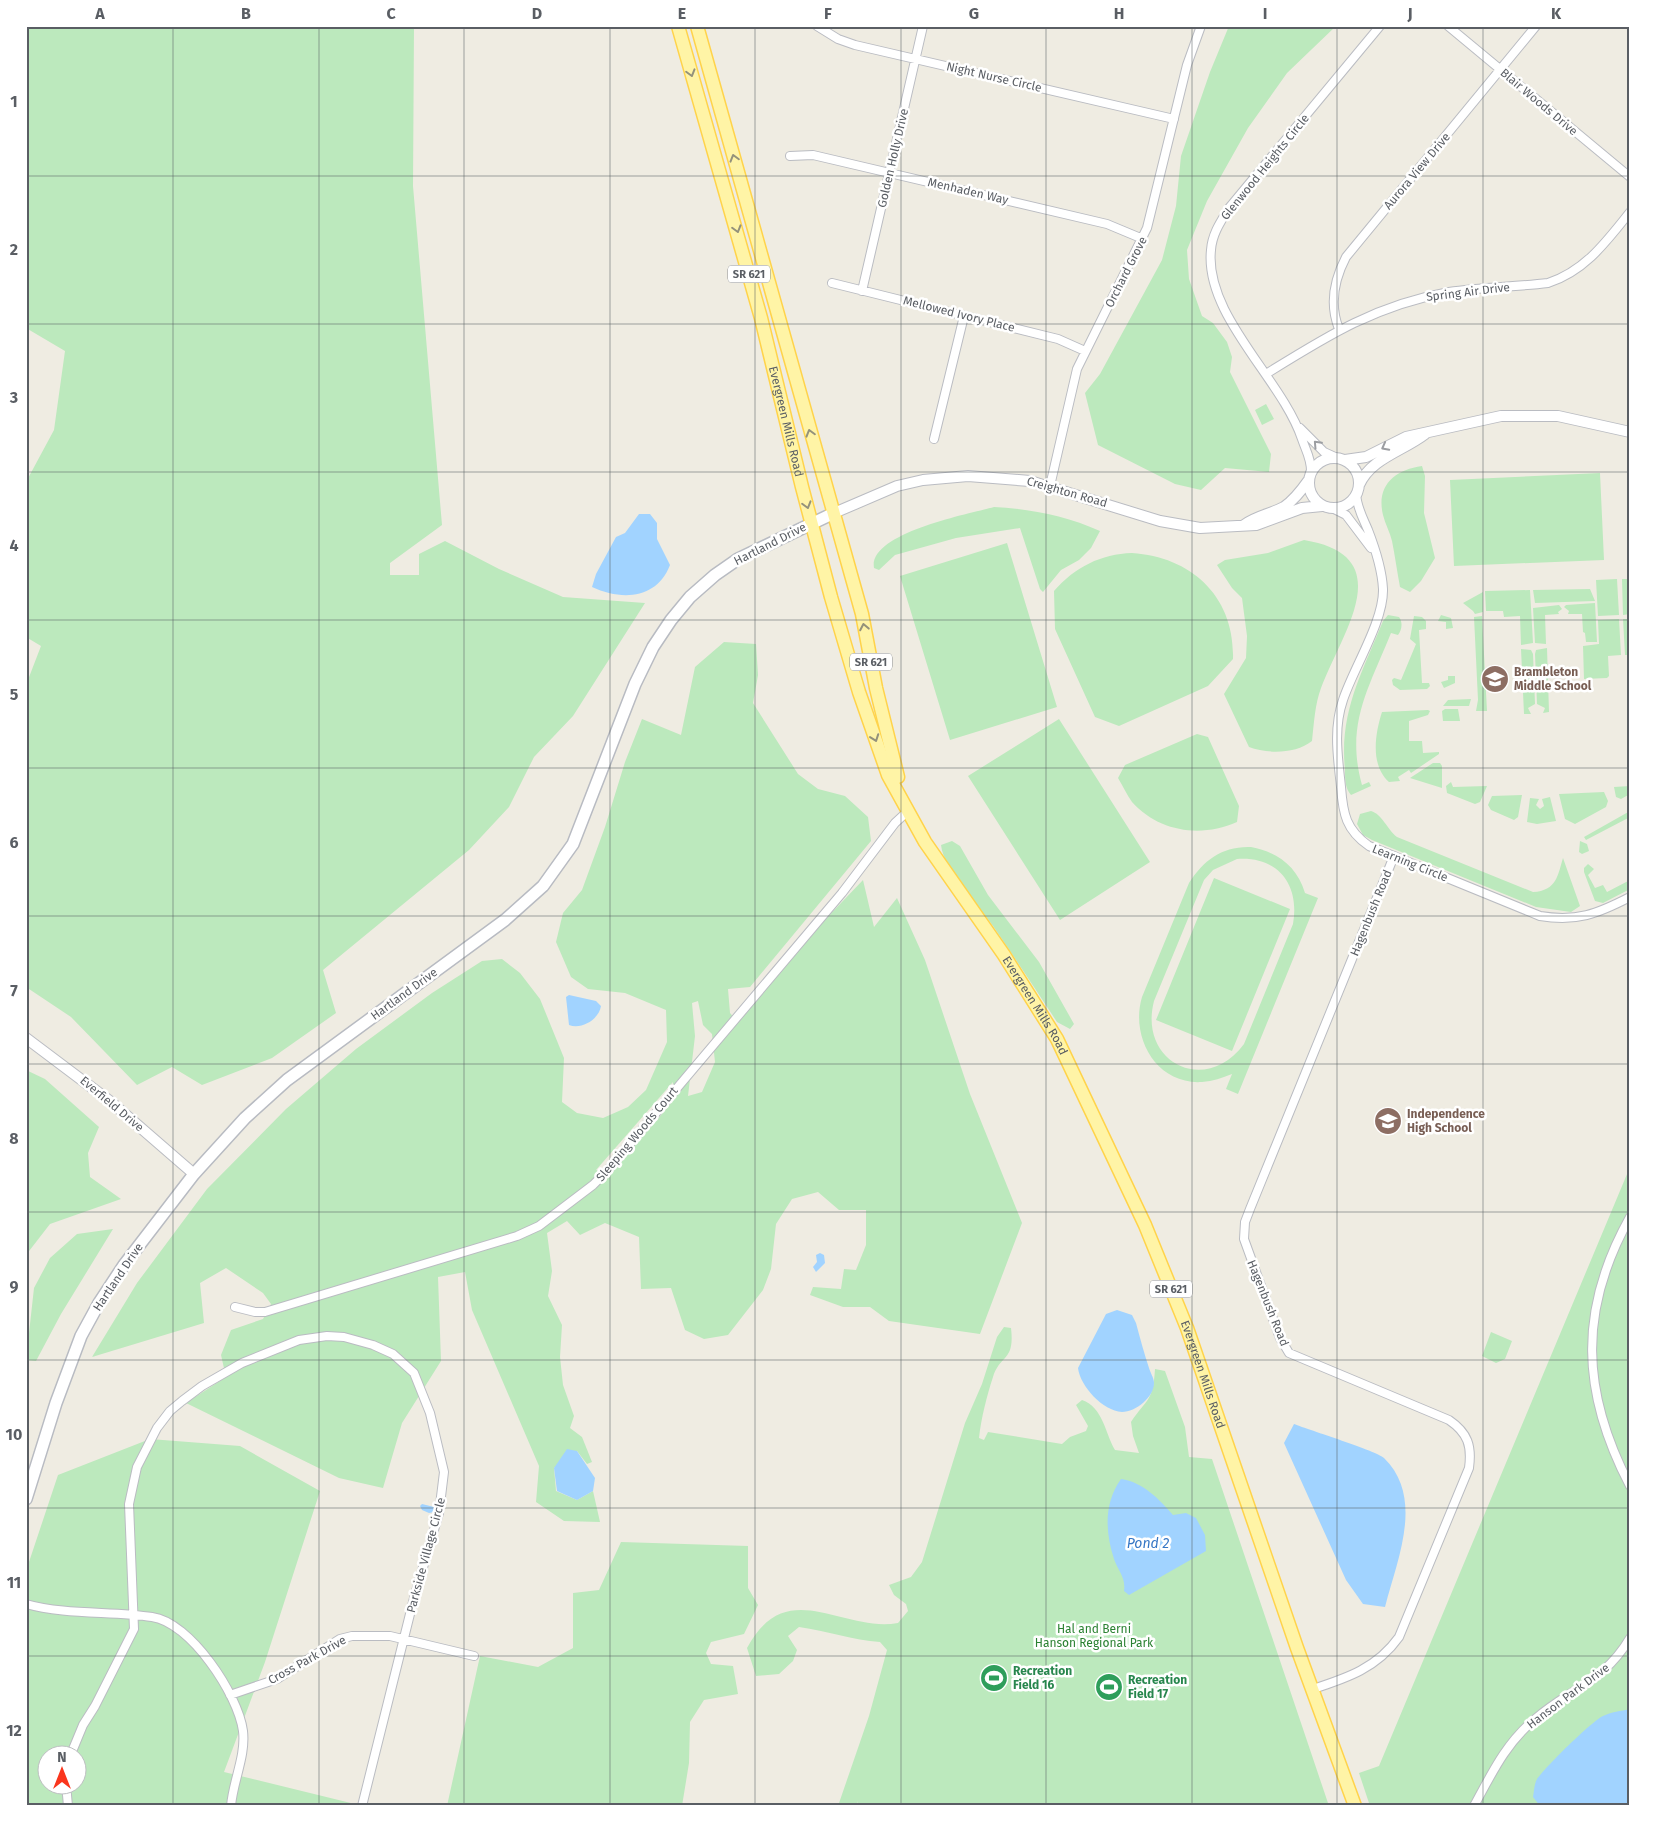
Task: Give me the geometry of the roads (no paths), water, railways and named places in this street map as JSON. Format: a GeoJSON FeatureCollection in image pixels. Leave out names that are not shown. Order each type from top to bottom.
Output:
{"type":"FeatureCollection","features":[{"type":"Feature","properties":{"kind":"main road","name":"Evergreen Mills Road"},"geometry":{"type":"LineString","coordinates":[[678,26],[761,318],[812,524],[859,692],[888,775],[949,879],[1004,955],[1058,1039],[1145,1225],[1187,1328],[1355,1806]]}},
{"type":"Feature","properties":{"kind":"main road","name":"Evergreen Mills Road"},"geometry":{"type":"LineString","coordinates":[[697,26],[862,614],[885,729],[908,810]]}},
{"type":"Feature","properties":{"kind":"main road","name":"Hartland Drive"},"geometry":{"type":"LineString","coordinates":[[26,1499],[72,1358],[90,1319],[124,1265],[194,1174],[240,1124],[287,1080],[505,920],[543,886],[573,844],[635,684],[653,647],[671,620],[690,597],[715,575],[738,559],[834,513]]}},
{"type":"Feature","properties":{"kind":"main road"},"geometry":{"type":"LineString","coordinates":[[812,524],[819,528],[824,536],[863,681],[873,708],[885,729]]}},
{"type":"Feature","properties":{"kind":"street","name":"Night Nurse Circle"},"geometry":{"type":"LineString","coordinates":[[817,26],[838,39],[855,45],[1174,119]]}},
{"type":"Feature","properties":{"kind":"street","name":"Golden Holly Drive"},"geometry":{"type":"LineString","coordinates":[[862,291],[923,26]]}},
{"type":"Feature","properties":{"kind":"street","name":"Orchard Grove"},"geometry":{"type":"LineString","coordinates":[[1050,486],[1071,387],[1084,351],[1143,239],[1157,195],[1187,65],[1201,26]]}},
{"type":"Feature","properties":{"kind":"street","name":"Glenwood Heights Circle"},"geometry":{"type":"LineString","coordinates":[[1340,459],[1324,452],[1300,428],[1221,302],[1211,260],[1215,234],[1229,208],[1380,26]]}},
{"type":"Feature","properties":{"kind":"street","name":"Blair Woods Drive"},"geometry":{"type":"LineString","coordinates":[[1448,26],[1630,178]]}},
{"type":"Feature","properties":{"kind":"street","name":"Aurora View Drive"},"geometry":{"type":"LineString","coordinates":[[1339,329],[1335,319],[1333,299],[1337,278],[1346,258],[1536,26]]}},
{"type":"Feature","properties":{"kind":"street","name":"Menhaden Way"},"geometry":{"type":"LineString","coordinates":[[790,156],[813,155],[1107,224],[1143,239]]}},
{"type":"Feature","properties":{"kind":"street","name":"Spring Air Drive"},"geometry":{"type":"LineString","coordinates":[[1266,374],[1339,329],[1386,308],[1418,299],[1484,288],[1548,283],[1562,278],[1579,269],[1593,256],[1630,212]]}},
{"type":"Feature","properties":{"kind":"street","name":"Mellowed Ivory Place"},"geometry":{"type":"LineString","coordinates":[[832,282],[862,291],[1058,338],[1084,351]]}},
{"type":"Feature","properties":{"kind":"street"},"geometry":{"type":"LineString","coordinates":[[934,439],[964,316]]}},
{"type":"Feature","properties":{"kind":"street","name":"Creighton Road"},"geometry":{"type":"LineString","coordinates":[[1244,525],[1254,518],[1283,507],[1296,498],[1321,461],[1366,457],[1406,437],[1426,434],[1479,419],[1529,415],[1558,416],[1630,432]]}},
{"type":"Feature","properties":{"kind":"street","name":"Glenwood Heights Circle"},"geometry":{"type":"LineString","coordinates":[[1300,428],[1310,458],[1310,476]]}},
{"type":"Feature","properties":{"kind":"street","name":"Creighton Road"},"geometry":{"type":"LineString","coordinates":[[834,513],[870,496],[923,480],[988,476],[1050,486],[1181,526],[1214,528],[1256,525],[1302,508],[1346,505],[1358,489],[1364,475],[1372,467],[1426,434]]}},
{"type":"Feature","properties":{"kind":"street"},"geometry":{"type":"LineString","coordinates":[[1340,459],[1356,470],[1358,489]]}},
{"type":"Feature","properties":{"kind":"street"},"geometry":{"type":"LineString","coordinates":[[1310,476],[1312,495],[1327,507]]}},
{"type":"Feature","properties":{"kind":"street","name":"Learning Circle"},"geometry":{"type":"LineString","coordinates":[[1358,489],[1360,514],[1376,556],[1383,590],[1381,604],[1342,701],[1336,744],[1347,822],[1354,835],[1369,846],[1540,916],[1565,919],[1584,917],[1630,897]]}},
{"type":"Feature","properties":{"kind":"street","name":"Learning Circle"},"geometry":{"type":"LineString","coordinates":[[1327,507],[1346,515],[1376,556]]}},
{"type":"Feature","properties":{"kind":"street","name":"Sleeping Woods Court"},"geometry":{"type":"LineString","coordinates":[[236,1307],[254,1312],[265,1312],[474,1251],[539,1226],[578,1197],[606,1172],[853,879],[895,823],[908,810]]}},
{"type":"Feature","properties":{"kind":"street","name":"Hagenbush Road"},"geometry":{"type":"LineString","coordinates":[[1313,1689],[1350,1677],[1373,1665],[1389,1651],[1399,1637],[1469,1468],[1471,1455],[1466,1435],[1449,1420],[1289,1354],[1280,1338],[1244,1239],[1245,1222],[1394,856]]}},
{"type":"Feature","properties":{"kind":"street","name":"Everfield Drive"},"geometry":{"type":"LineString","coordinates":[[26,1038],[111,1102],[194,1174]]}},
{"type":"Feature","properties":{"kind":"street"},"geometry":{"type":"LineString","coordinates":[[1630,1217],[1609,1259],[1598,1292],[1593,1328],[1592,1357],[1602,1420],[1610,1446],[1630,1486]]}},
{"type":"Feature","properties":{"kind":"street","name":"Parkside Village Circle"},"geometry":{"type":"LineString","coordinates":[[75,1744],[83,1725],[95,1706],[134,1629],[135,1615],[129,1504],[137,1467],[157,1428],[170,1411],[182,1401],[202,1386],[242,1363],[299,1340],[327,1336],[344,1337],[373,1345],[393,1354],[414,1373],[426,1399],[442,1456],[444,1485],[439,1513],[404,1639],[362,1806]]}},
{"type":"Feature","properties":{"kind":"street"},"geometry":{"type":"LineString","coordinates":[[26,1604],[154,1617],[177,1628],[218,1672],[230,1695],[243,1731],[243,1750],[232,1788],[231,1806]]}},
{"type":"Feature","properties":{"kind":"street","name":"Cross Park Drive"},"geometry":{"type":"LineString","coordinates":[[230,1695],[277,1679],[345,1637],[384,1635],[474,1656]]}},
{"type":"Feature","properties":{"kind":"street","name":"Hanson Park Drive"},"geometry":{"type":"LineString","coordinates":[[1474,1806],[1496,1764],[1521,1731],[1548,1708],[1602,1673],[1620,1655],[1630,1638]]}},
{"type":"Feature","properties":{"kind":"water"},"geometry":{"type":"Polygon","coordinates":[[[639,514],[650,514],[657,523],[657,539],[670,565],[664,576],[657,585],[648,591],[637,594],[615,594],[592,587],[596,574],[616,537],[625,533],[639,514]]]}},
{"type":"Feature","properties":{"kind":"water"},"geometry":{"type":"Polygon","coordinates":[[[569,995],[596,1001],[601,1006],[600,1011],[584,1025],[569,1025],[566,997],[569,995]]]}},
{"type":"Feature","properties":{"kind":"water"},"geometry":{"type":"Polygon","coordinates":[[[820,1253],[824,1255],[825,1263],[816,1272],[813,1267],[817,1262],[816,1255],[820,1253]]]}},
{"type":"Feature","properties":{"kind":"water"},"geometry":{"type":"Polygon","coordinates":[[[1117,1310],[1132,1315],[1154,1383],[1151,1393],[1143,1403],[1138,1407],[1122,1412],[1107,1407],[1088,1390],[1078,1368],[1106,1314],[1117,1310]]]}},
{"type":"Feature","properties":{"kind":"water"},"geometry":{"type":"Polygon","coordinates":[[[1294,1424],[1379,1455],[1384,1458],[1396,1474],[1403,1492],[1405,1510],[1404,1530],[1401,1550],[1385,1607],[1363,1604],[1346,1580],[1284,1443],[1294,1424]]]}},
{"type":"Feature","properties":{"kind":"water"},"geometry":{"type":"Polygon","coordinates":[[[567,1449],[577,1451],[595,1478],[593,1491],[577,1500],[557,1491],[554,1468],[567,1449]]]}},
{"type":"Feature","properties":{"kind":"water","name":"Pond 2"},"geometry":{"type":"Polygon","coordinates":[[[1121,1479],[1143,1487],[1156,1497],[1173,1515],[1186,1513],[1196,1518],[1205,1535],[1206,1551],[1129,1595],[1124,1591],[1124,1582],[1111,1549],[1108,1528],[1111,1498],[1121,1479]]]}},
{"type":"Feature","properties":{"kind":"water"},"geometry":{"type":"Polygon","coordinates":[[[422,1504],[434,1507],[434,1512],[429,1513],[422,1510],[420,1506],[422,1504]]]}},
{"type":"Feature","properties":{"kind":"water"},"geometry":{"type":"Polygon","coordinates":[[[1630,1709],[1630,1806],[1540,1806],[1533,1797],[1534,1787],[1536,1781],[1547,1768],[1578,1736],[1597,1720],[1609,1713],[1630,1709]]]}},
{"type":"Feature","properties":{"kind":"place","name":"Brambleton Middle School"},"geometry":{"type":"Point","coordinates":[1495,679]}},
{"type":"Feature","properties":{"kind":"place","name":"Independence High School"},"geometry":{"type":"Point","coordinates":[1388,1121]}},
{"type":"Feature","properties":{"kind":"place","name":"Recreation Field 16"},"geometry":{"type":"Point","coordinates":[994,1678]}},
{"type":"Feature","properties":{"kind":"place","name":"Recreation Field 17"},"geometry":{"type":"Point","coordinates":[1109,1687]}},
{"type":"Feature","properties":{"kind":"park label","name":"Hal and Berni Hanson Regional Park"},"geometry":{"type":"Point","coordinates":[1094,1636]}}]}
